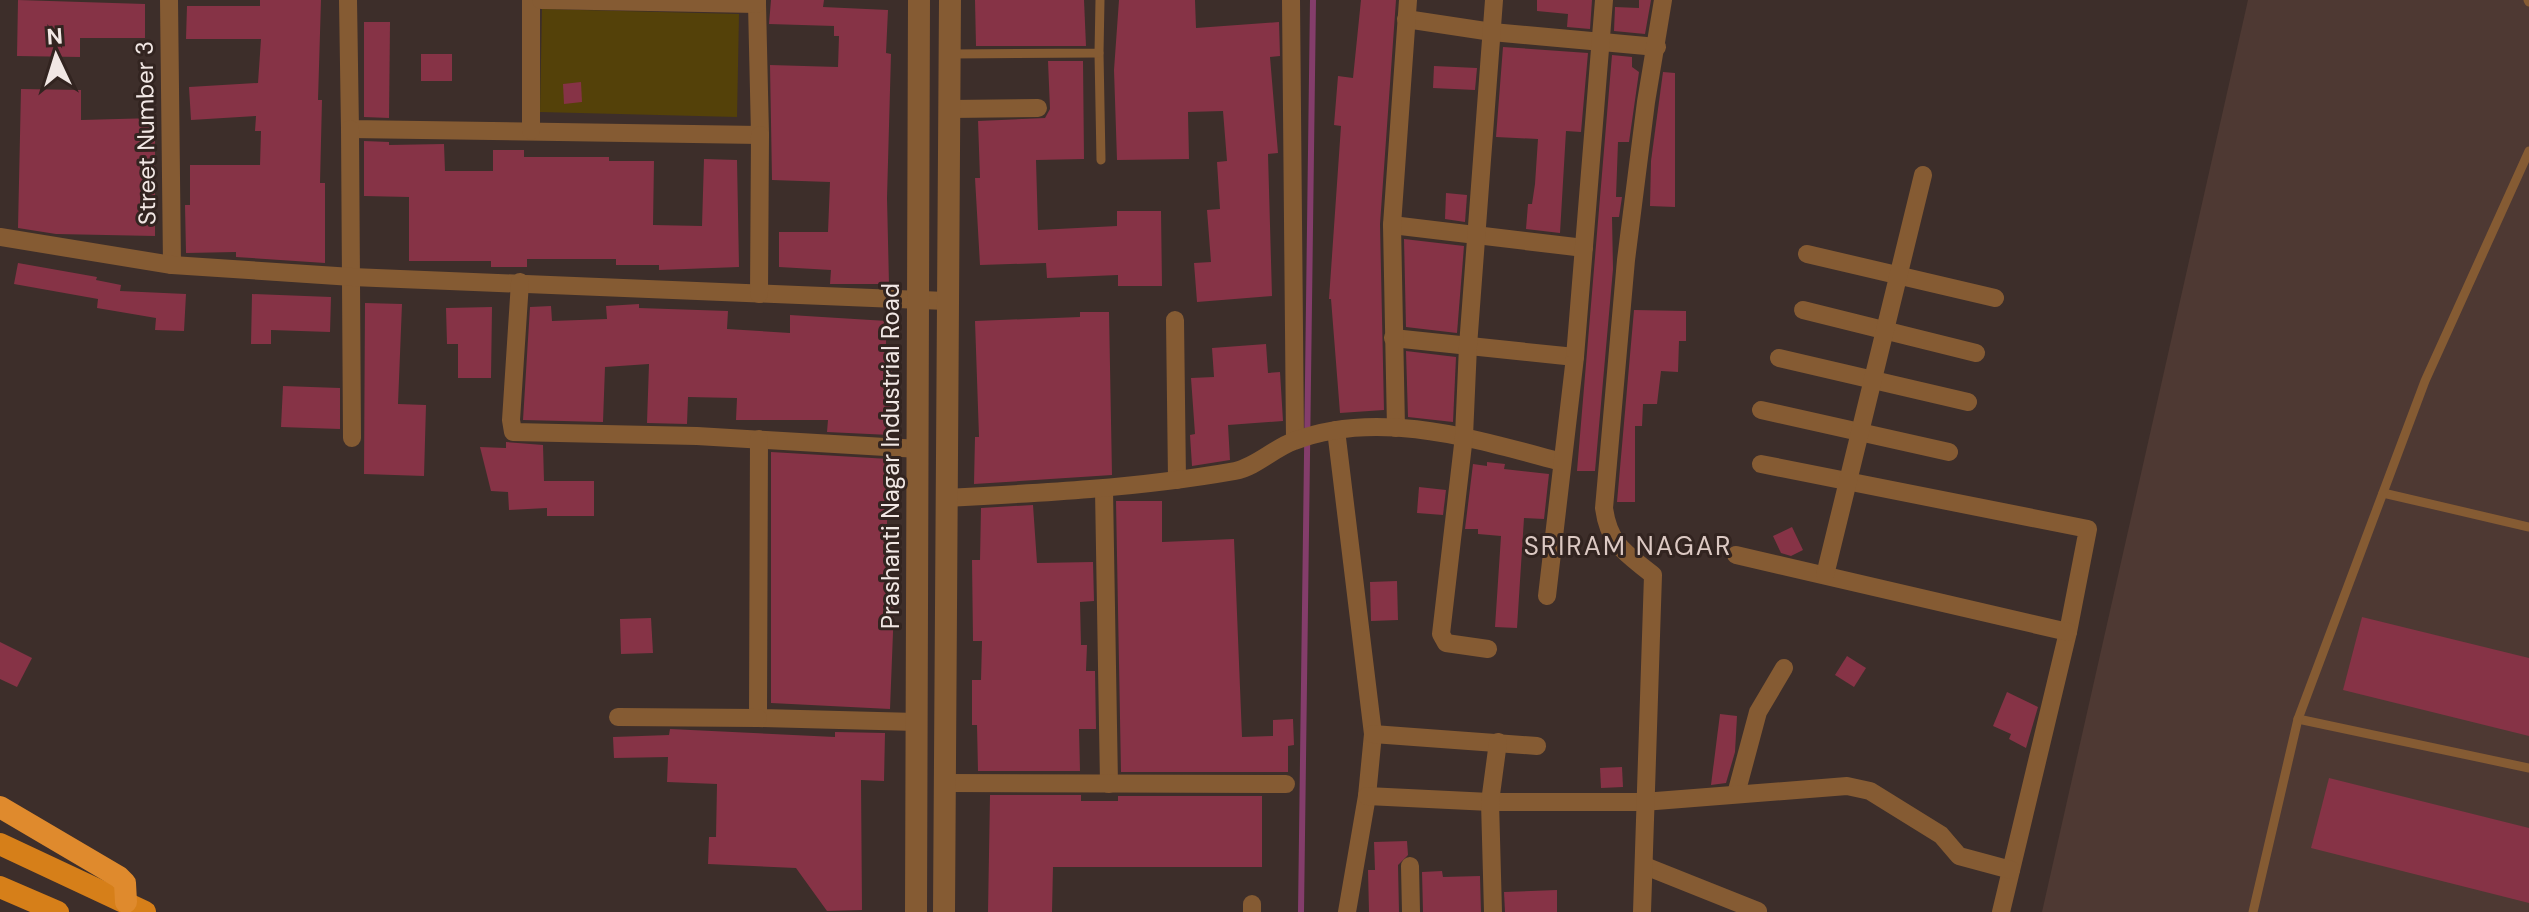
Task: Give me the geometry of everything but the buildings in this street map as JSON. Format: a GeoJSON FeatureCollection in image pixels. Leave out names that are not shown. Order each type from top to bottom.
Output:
{"type":"FeatureCollection","features":[{"type":"Feature","properties":{"kind":"highway"},"geometry":{"type":"LineString","coordinates":[[0,807],[119,877],[136,907]]}},
{"type":"Feature","properties":{"kind":"main road"},"geometry":{"type":"LineString","coordinates":[[0,844],[136,907]]}},
{"type":"Feature","properties":{"kind":"main road"},"geometry":{"type":"LineString","coordinates":[[0,887],[58,912]]}},
{"type":"Feature","properties":{"kind":"street","name":"Street Number 3"},"geometry":{"type":"LineString","coordinates":[[169,0],[172,265]]}},
{"type":"Feature","properties":{"kind":"street"},"geometry":{"type":"LineString","coordinates":[[348,0],[352,438]]}},
{"type":"Feature","properties":{"kind":"street"},"geometry":{"type":"LineString","coordinates":[[531,0],[531,131]]}},
{"type":"Feature","properties":{"kind":"street"},"geometry":{"type":"LineString","coordinates":[[541,0],[757,2],[759,294]]}},
{"type":"Feature","properties":{"kind":"street","name":"Prashanti Nagar Industrial Road"},"geometry":{"type":"LineString","coordinates":[[916,912],[919,0]]}},
{"type":"Feature","properties":{"kind":"street"},"geometry":{"type":"LineString","coordinates":[[944,912],[950,0]]}},
{"type":"Feature","properties":{"kind":"street"},"geometry":{"type":"LineString","coordinates":[[1291,0],[1298,439]]}},
{"type":"Feature","properties":{"kind":"street"},"geometry":{"type":"LineString","coordinates":[[1396,428],[1392,225],[1408,0]]}},
{"type":"Feature","properties":{"kind":"street"},"geometry":{"type":"LineString","coordinates":[[1488,649],[1441,640],[1464,436],[1494,0]]}},
{"type":"Feature","properties":{"kind":"street"},"geometry":{"type":"LineString","coordinates":[[1547,596],[1575,357],[1604,0]]}},
{"type":"Feature","properties":{"kind":"street"},"geometry":{"type":"LineString","coordinates":[[1642,912],[1645,866],[1643,802],[1653,575],[1616,544],[1607,531],[1604,508],[1626,260],[1663,0]]}},
{"type":"Feature","properties":{"kind":"street"},"geometry":{"type":"LineString","coordinates":[[1406,19],[1492,32],[1657,47]]}},
{"type":"Feature","properties":{"kind":"street"},"geometry":{"type":"LineString","coordinates":[[950,109],[1038,108]]}},
{"type":"Feature","properties":{"kind":"street"},"geometry":{"type":"LineString","coordinates":[[350,129],[760,135]]}},
{"type":"Feature","properties":{"kind":"street"},"geometry":{"type":"LineString","coordinates":[[1825,575],[1923,175]]}},
{"type":"Feature","properties":{"kind":"street"},"geometry":{"type":"LineString","coordinates":[[1392,225],[1584,248]]}},
{"type":"Feature","properties":{"kind":"street"},"geometry":{"type":"LineString","coordinates":[[0,237],[172,265],[352,277],[946,301]]}},
{"type":"Feature","properties":{"kind":"street"},"geometry":{"type":"LineString","coordinates":[[1807,254],[1995,298]]}},
{"type":"Feature","properties":{"kind":"street"},"geometry":{"type":"LineString","coordinates":[[520,282],[511,420],[513,432],[759,439],[919,449]]}},
{"type":"Feature","properties":{"kind":"street"},"geometry":{"type":"LineString","coordinates":[[1803,310],[1976,353]]}},
{"type":"Feature","properties":{"kind":"street"},"geometry":{"type":"LineString","coordinates":[[1175,320],[1177,480]]}},
{"type":"Feature","properties":{"kind":"street"},"geometry":{"type":"LineString","coordinates":[[1393,338],[1575,357]]}},
{"type":"Feature","properties":{"kind":"street"},"geometry":{"type":"LineString","coordinates":[[1779,358],[1968,402]]}},
{"type":"Feature","properties":{"kind":"street"},"geometry":{"type":"LineString","coordinates":[[1761,410],[1949,452]]}},
{"type":"Feature","properties":{"kind":"street"},"geometry":{"type":"LineString","coordinates":[[945,498],[1104,490],[1240,470],[1298,439],[1336,430],[1396,428],[1464,436],[1562,462]]}},
{"type":"Feature","properties":{"kind":"street"},"geometry":{"type":"LineString","coordinates":[[1336,430],[1373,734],[1367,796],[1347,912]]}},
{"type":"Feature","properties":{"kind":"street"},"geometry":{"type":"LineString","coordinates":[[758,718],[759,439]]}},
{"type":"Feature","properties":{"kind":"street"},"geometry":{"type":"LineString","coordinates":[[1761,464],[2088,529],[2068,632],[2001,912]]}},
{"type":"Feature","properties":{"kind":"street"},"geometry":{"type":"LineString","coordinates":[[1104,490],[1109,784]]}},
{"type":"Feature","properties":{"kind":"street"},"geometry":{"type":"LineString","coordinates":[[1736,555],[2068,632]]}},
{"type":"Feature","properties":{"kind":"street"},"geometry":{"type":"LineString","coordinates":[[1736,794],[1758,712],[1784,668]]}},
{"type":"Feature","properties":{"kind":"street"},"geometry":{"type":"LineString","coordinates":[[618,717],[917,722]]}},
{"type":"Feature","properties":{"kind":"street"},"geometry":{"type":"LineString","coordinates":[[1373,734],[1537,746]]}},
{"type":"Feature","properties":{"kind":"street"},"geometry":{"type":"LineString","coordinates":[[1493,912],[1490,802],[1498,742]]}},
{"type":"Feature","properties":{"kind":"street"},"geometry":{"type":"LineString","coordinates":[[946,783],[1286,784]]}},
{"type":"Feature","properties":{"kind":"street"},"geometry":{"type":"LineString","coordinates":[[1367,796],[1490,802],[1643,802],[1847,786],[1870,791],[1941,835],[1959,856],[2011,870]]}},
{"type":"Feature","properties":{"kind":"street"},"geometry":{"type":"LineString","coordinates":[[1410,866],[1411,912]]}},
{"type":"Feature","properties":{"kind":"street"},"geometry":{"type":"LineString","coordinates":[[1645,866],[1758,911]]}},
{"type":"Feature","properties":{"kind":"lane"},"geometry":{"type":"LineString","coordinates":[[1100,0],[1101,160]]}},
{"type":"Feature","properties":{"kind":"lane"},"geometry":{"type":"LineString","coordinates":[[950,54],[1099,53]]}},
{"type":"Feature","properties":{"kind":"lane"},"geometry":{"type":"LineString","coordinates":[[2253,912],[2298,719],[2425,381],[2529,151]]}},
{"type":"Feature","properties":{"kind":"lane"},"geometry":{"type":"LineString","coordinates":[[2383,493],[2529,527]]}},
{"type":"Feature","properties":{"kind":"lane"},"geometry":{"type":"LineString","coordinates":[[2298,719],[2529,768]]}},
{"type":"Feature","properties":{"kind":"shaded area"},"geometry":{"type":"Polygon","coordinates":[[[2248,0],[2529,0],[2529,912],[2042,912],[2248,0]]]}},
{"type":"Feature","properties":{"kind":"shaded area"},"geometry":{"type":"Polygon","coordinates":[[[542,9],[739,14],[737,117],[540,112],[542,9]]]}},
{"type":"Feature","properties":{"kind":"waterway"},"geometry":{"type":"LineString","coordinates":[[1301,912],[1313,0]]}},
{"type":"Feature","properties":{"kind":"district","name":"SRIRAM NAGAR"},"geometry":{"type":"Point","coordinates":[1628,546]}}]}
